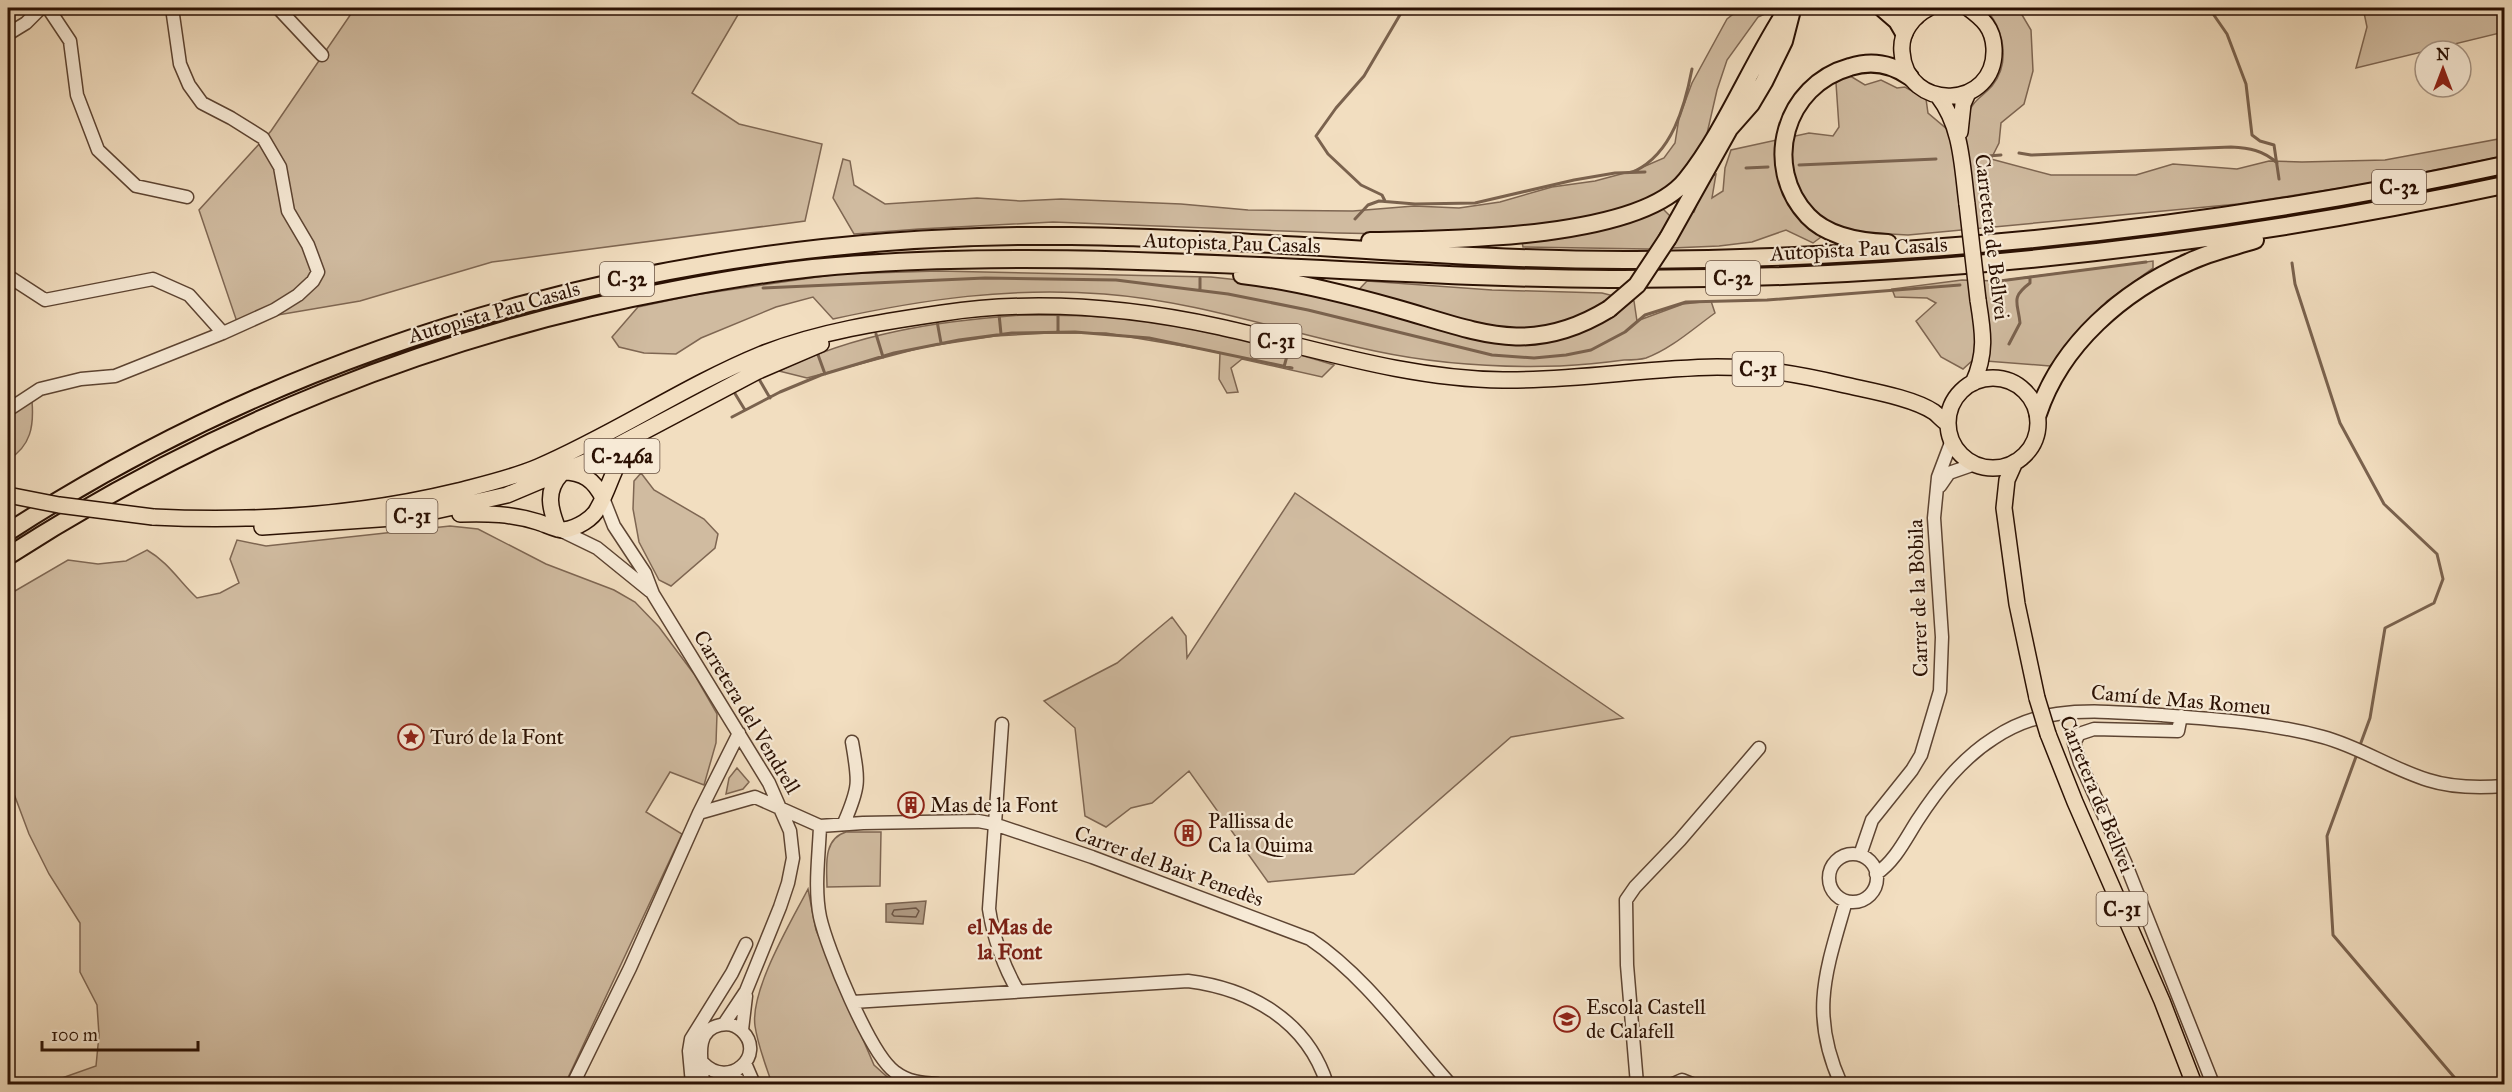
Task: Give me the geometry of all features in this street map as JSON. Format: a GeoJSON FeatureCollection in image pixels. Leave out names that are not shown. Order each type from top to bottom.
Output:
{"type":"FeatureCollection","features":[{"type":"Feature","properties":{"kind":"highway"},"geometry":{"type":"LineString","coordinates":[[1297,245],[1505,235],[1614,220],[1653,206],[1670,195],[1691,173],[1788,8]]}},
{"type":"Feature","properties":{"kind":"highway"},"geometry":{"type":"LineString","coordinates":[[1186,263],[1216,272],[1266,278],[1344,294],[1462,328],[1506,337],[1552,334],[1575,327],[1610,309],[1637,285],[1668,238],[1729,129],[1751,104],[1764,82],[1784,41],[1791,11],[1794,8]]}},
{"type":"Feature","properties":{"kind":"highway"},"geometry":{"type":"LineString","coordinates":[[1882,8],[1897,21],[1904,33]]}},
{"type":"Feature","properties":{"kind":"highway"},"geometry":{"type":"LineString","coordinates":[[1893,8],[1925,10]]}},
{"type":"Feature","properties":{"kind":"highway"},"geometry":{"type":"LineString","coordinates":[[1910,77],[1886,64],[1869,64],[1842,69],[1824,78],[1809,89],[1793,111],[1783,142],[1783,159],[1788,184],[1808,217],[1834,233],[1857,240],[1901,244],[1918,249]]}},
{"type":"Feature","properties":{"kind":"highway","name":"Autopista Pau Casals"},"geometry":{"type":"LineString","coordinates":[[8,532],[163,443],[286,386],[410,338],[529,302],[616,281],[691,266],[791,251],[946,238],[1081,236],[1297,245],[1406,253],[1628,260],[1918,249],[2224,217],[2397,187],[2505,165]]}},
{"type":"Feature","properties":{"kind":"highway","name":"Autopista Pau Casals"},"geometry":{"type":"LineString","coordinates":[[8,556],[59,523],[208,442],[274,412],[397,364],[544,318],[685,288],[811,268],[1005,260],[1186,263],[1607,279],[1774,276],[2008,263],[2163,245],[2415,204],[2505,185]]}},
{"type":"Feature","properties":{"kind":"highway"},"geometry":{"type":"LineString","coordinates":[[2037,414],[2049,382],[2064,361],[2096,324],[2130,296],[2189,261],[2265,237],[2278,228]]}},
{"type":"Feature","properties":{"kind":"main road"},"geometry":{"type":"LineString","coordinates":[[1925,10],[1904,33],[1901,48],[1903,62],[1910,77],[1920,88],[1938,96],[1953,97],[1968,93],[1986,79],[1994,60],[1993,35],[1984,19],[1968,8]]}},
{"type":"Feature","properties":{"kind":"main road","name":"Carretera de Bellvei"},"geometry":{"type":"LineString","coordinates":[[1968,93],[1963,104],[1960,144],[1983,335],[1983,361],[1973,382]]}},
{"type":"Feature","properties":{"kind":"main road","name":"Carretera de Bellvei"},"geometry":{"type":"LineString","coordinates":[[1938,96],[1948,109],[1960,144]]}},
{"type":"Feature","properties":{"kind":"main road","name":"C-31"},"geometry":{"type":"LineString","coordinates":[[8,495],[152,520],[254,518],[364,508],[443,495],[537,468],[731,368],[792,343],[832,331],[986,308],[1060,306],[1108,309],[1177,318],[1363,363],[1438,376],[1538,380],[1656,369],[1752,368],[1802,375],[1909,402],[1933,411],[1948,424]]}},
{"type":"Feature","properties":{"kind":"main road","name":"C-31"},"geometry":{"type":"LineString","coordinates":[[8,501],[108,518],[256,527],[321,524],[431,513],[507,495],[562,472],[781,360],[813,347],[895,322]]}},
{"type":"Feature","properties":{"kind":"main road","name":"Carretera de Bellvei"},"geometry":{"type":"LineString","coordinates":[[1983,335],[1991,359],[2005,379]]}},
{"type":"Feature","properties":{"kind":"main road"},"geometry":{"type":"LineString","coordinates":[[1973,382],[1989,378],[2005,379],[2022,388],[2029,396],[2037,414]]}},
{"type":"Feature","properties":{"kind":"main road","name":"C-31"},"geometry":{"type":"LineString","coordinates":[[1909,402],[1934,404],[1956,397],[1973,382]]}},
{"type":"Feature","properties":{"kind":"main road"},"geometry":{"type":"LineString","coordinates":[[1956,397],[1950,410],[1948,424],[1952,440],[1961,454],[1979,465],[2000,467],[2015,462]]}},
{"type":"Feature","properties":{"kind":"main road"},"geometry":{"type":"LineString","coordinates":[[443,495],[497,490],[551,471],[562,472],[580,473],[592,482],[603,498],[592,516],[560,530],[551,512],[550,495],[553,482],[562,472],[568,463],[646,419],[660,404]]}},
{"type":"Feature","properties":{"kind":"main road","name":"C-31"},"geometry":{"type":"LineString","coordinates":[[2015,462],[2029,450],[2034,442],[2037,433],[2037,414]]}},
{"type":"Feature","properties":{"kind":"main road","name":"C-246a"},"geometry":{"type":"LineString","coordinates":[[603,498],[615,466],[627,448],[655,425]]}},
{"type":"Feature","properties":{"kind":"main road","name":"Carretera de Bellvei"},"geometry":{"type":"LineString","coordinates":[[2004,508],[2007,480],[2015,462]]}},
{"type":"Feature","properties":{"kind":"main road","name":"Carretera de Bellvei"},"geometry":{"type":"LineString","coordinates":[[1979,465],[1998,486],[2004,508],[2017,604],[2037,698],[2048,734],[2074,802],[2162,1000],[2194,1084]]}},
{"type":"Feature","properties":{"kind":"main road","name":"C-246a"},"geometry":{"type":"LineString","coordinates":[[256,527],[297,530],[350,527],[410,522],[453,514],[493,512],[522,517],[560,530]]}},
{"type":"Feature","properties":{"kind":"street"},"geometry":{"type":"LineString","coordinates":[[8,34],[26,23],[41,8]]}},
{"type":"Feature","properties":{"kind":"street"},"geometry":{"type":"LineString","coordinates":[[48,8],[70,41],[77,95],[98,150],[136,186],[187,197]]}},
{"type":"Feature","properties":{"kind":"street"},"geometry":{"type":"LineString","coordinates":[[8,410],[40,389],[81,378],[116,376],[223,333],[274,310],[290,300],[313,281],[318,272],[308,245],[288,211],[280,167],[263,138],[231,118],[202,104],[189,85],[180,64],[173,8]]}},
{"type":"Feature","properties":{"kind":"street"},"geometry":{"type":"LineString","coordinates":[[278,8],[322,55]]}},
{"type":"Feature","properties":{"kind":"street"},"geometry":{"type":"LineString","coordinates":[[8,276],[45,300],[153,279],[189,295],[223,333]]}},
{"type":"Feature","properties":{"kind":"street","name":"Carrer de la Bòbila"},"geometry":{"type":"LineString","coordinates":[[1860,855],[1872,820],[1921,756],[1940,691],[1942,637],[1934,545],[1935,498],[1938,477],[1952,440]]}},
{"type":"Feature","properties":{"kind":"street"},"geometry":{"type":"LineString","coordinates":[[1935,498],[1949,473],[1979,465]]}},
{"type":"Feature","properties":{"kind":"street","name":"Carretera del Vendrell"},"geometry":{"type":"LineString","coordinates":[[603,498],[614,526],[645,573],[653,594],[782,807],[790,831],[793,858],[780,907],[746,991],[724,1024]]}},
{"type":"Feature","properties":{"kind":"street","name":"Carretera del Vendrell"},"geometry":{"type":"LineString","coordinates":[[560,530],[597,548],[653,594]]}},
{"type":"Feature","properties":{"kind":"street","name":"Camí de Mas Romeu"},"geometry":{"type":"LineString","coordinates":[[1876,874],[1888,865],[1930,802],[1955,770],[1995,737],[2034,720],[2074,712],[2181,716],[2272,726],[2325,737],[2428,780],[2460,787],[2505,786]]}},
{"type":"Feature","properties":{"kind":"street"},"geometry":{"type":"LineString","coordinates":[[2181,716],[2178,731],[2094,729],[2079,734],[2073,743],[2137,893],[2213,1084]]}},
{"type":"Feature","properties":{"kind":"street"},"geometry":{"type":"LineString","coordinates":[[1002,724],[989,897],[990,920],[1012,981],[1018,991]]}},
{"type":"Feature","properties":{"kind":"street"},"geometry":{"type":"LineString","coordinates":[[573,1084],[630,969],[699,813],[739,733]]}},
{"type":"Feature","properties":{"kind":"street"},"geometry":{"type":"LineString","coordinates":[[844,823],[857,794],[859,779],[852,742]]}},
{"type":"Feature","properties":{"kind":"street"},"geometry":{"type":"LineString","coordinates":[[1637,1084],[1627,965],[1626,900],[1759,748]]}},
{"type":"Feature","properties":{"kind":"street"},"geometry":{"type":"LineString","coordinates":[[699,813],[755,797],[820,825],[818,898],[820,917],[829,946],[860,1022],[883,1062],[910,1082],[938,1084]]}},
{"type":"Feature","properties":{"kind":"street","name":"Carrer del Baix Penedès"},"geometry":{"type":"LineString","coordinates":[[820,825],[978,821],[994,824],[1092,856],[1310,939],[1329,952],[1354,975],[1450,1084]]}},
{"type":"Feature","properties":{"kind":"street"},"geometry":{"type":"LineString","coordinates":[[1860,855],[1870,861],[1876,874],[1875,887],[1870,895],[1861,901],[1846,901],[1836,895],[1831,889],[1828,878],[1830,869],[1842,856],[1860,855]]}},
{"type":"Feature","properties":{"kind":"street"},"geometry":{"type":"LineString","coordinates":[[1840,1084],[1828,1050],[1822,999],[1829,952],[1846,901]]}},
{"type":"Feature","properties":{"kind":"street"},"geometry":{"type":"LineString","coordinates":[[692,1084],[688,1051],[691,1039],[732,973],[746,944]]}},
{"type":"Feature","properties":{"kind":"street"},"geometry":{"type":"LineString","coordinates":[[853,1002],[1188,981],[1215,984],[1242,992],[1272,1011],[1299,1034],[1322,1070],[1327,1084]]}},
{"type":"Feature","properties":{"kind":"street","name":"Carretera del Vendrell"},"geometry":{"type":"LineString","coordinates":[[742,1030],[746,991]]}},
{"type":"Feature","properties":{"kind":"street"},"geometry":{"type":"LineString","coordinates":[[710,1084],[724,1073],[734,1071],[745,1063],[750,1050],[742,1030],[724,1024],[710,1029],[705,1035],[700,1056],[710,1070],[724,1073],[745,1084]]}},
{"type":"Feature","properties":{"kind":"street"},"geometry":{"type":"LineString","coordinates":[[703,1063],[703,1084]]}},
{"type":"Feature","properties":{"kind":"street"},"geometry":{"type":"LineString","coordinates":[[745,1063],[754,1084]]}},
{"type":"Feature","properties":{"kind":"street"},"geometry":{"type":"LineString","coordinates":[[1672,1084],[1682,1080],[1692,1084]]}},
{"type":"Feature","properties":{"kind":"shaded area"},"geometry":{"type":"Polygon","coordinates":[[[355,8],[742,8],[692,93],[739,124],[822,144],[805,221],[492,262],[360,301],[237,322],[199,210],[271,131],[355,8]]]}},
{"type":"Feature","properties":{"kind":"shaded area"},"geometry":{"type":"Polygon","coordinates":[[[1741,8],[1778,8],[1758,17],[1727,60],[1717,90],[1706,138],[1662,208],[1671,217],[1694,212],[1707,177],[1716,174],[1712,198],[1723,191],[1725,168],[1731,150],[1809,133],[1833,136],[1839,127],[1836,83],[1847,74],[1865,85],[1881,80],[1897,88],[1905,87],[1926,99],[1928,113],[1947,129],[1966,119],[1974,103],[1992,86],[2002,67],[2003,46],[2000,35],[1991,16],[1984,8],[2018,8],[2031,30],[2033,71],[2024,104],[2001,123],[1999,143],[1991,159],[2051,175],[2136,175],[2173,164],[2237,169],[2269,161],[2385,160],[2504,138],[2504,156],[2366,184],[2238,204],[1908,235],[1853,232],[1836,226],[1813,243],[1786,230],[1752,242],[1648,249],[1523,247],[1519,226],[1394,234],[1053,222],[854,234],[833,198],[843,159],[850,161],[854,185],[885,204],[977,198],[1020,201],[1061,199],[1181,204],[1248,210],[1353,211],[1414,206],[1459,208],[1500,202],[1552,187],[1595,181],[1636,170],[1664,158],[1675,143],[1679,118],[1692,83],[1727,19],[1741,8]]]}},
{"type":"Feature","properties":{"kind":"shaded area"},"geometry":{"type":"Polygon","coordinates":[[[2363,8],[2504,8],[2504,32],[2473,40],[2413,39],[2413,54],[2356,68],[2367,27],[2363,8]]]}},
{"type":"Feature","properties":{"kind":"shaded area"},"geometry":{"type":"Polygon","coordinates":[[[2153,261],[2153,268],[2107,301],[2050,366],[1973,360],[1963,369],[1941,357],[1916,321],[1936,303],[1927,298],[1895,297],[1892,289],[1962,280],[1998,281],[2153,261]]]}},
{"type":"Feature","properties":{"kind":"shaded area"},"geometry":{"type":"Polygon","coordinates":[[[938,271],[1211,277],[1248,281],[1348,301],[1367,281],[1492,290],[1602,293],[1634,301],[1637,321],[1683,304],[1711,301],[1715,313],[1673,344],[1646,358],[1560,366],[1490,366],[1421,359],[1375,351],[1173,303],[1069,292],[967,296],[833,319],[813,297],[776,307],[701,338],[676,354],[644,353],[619,347],[612,337],[638,307],[694,295],[838,274],[938,271]]]}},
{"type":"Feature","properties":{"kind":"shaded area"},"geometry":{"type":"Polygon","coordinates":[[[1022,315],[1107,317],[1174,325],[1254,343],[1334,365],[1322,377],[1242,359],[1231,368],[1238,392],[1227,393],[1219,379],[1220,353],[1106,333],[1048,333],[995,336],[924,347],[807,378],[779,371],[838,347],[898,331],[959,321],[1022,315]]]}},
{"type":"Feature","properties":{"kind":"shaded area"},"geometry":{"type":"Polygon","coordinates":[[[32,401],[29,435],[22,448],[8,460],[8,417],[32,401]]]}},
{"type":"Feature","properties":{"kind":"shaded area"},"geometry":{"type":"Polygon","coordinates":[[[641,473],[654,490],[704,519],[718,534],[715,548],[671,586],[659,580],[639,542],[633,509],[634,481],[641,473]]]}},
{"type":"Feature","properties":{"kind":"shaded area"},"geometry":{"type":"Polygon","coordinates":[[[1295,493],[1623,718],[1511,737],[1354,874],[1268,882],[1189,771],[1152,803],[1131,808],[1106,827],[1085,816],[1075,728],[1044,701],[1117,663],[1172,617],[1186,636],[1187,658],[1295,493]]]}},
{"type":"Feature","properties":{"kind":"shaded area"},"geometry":{"type":"Polygon","coordinates":[[[450,526],[478,529],[546,564],[614,590],[635,602],[659,627],[694,674],[717,714],[716,743],[704,785],[670,772],[646,812],[682,834],[565,1084],[45,1084],[96,1066],[99,1035],[97,1005],[80,972],[80,923],[49,874],[29,834],[14,794],[8,793],[8,595],[68,560],[98,564],[126,561],[147,550],[168,566],[197,598],[220,593],[239,583],[230,559],[237,540],[266,546],[450,526]]]}},
{"type":"Feature","properties":{"kind":"shaded area"},"geometry":{"type":"Polygon","coordinates":[[[737,768],[749,782],[743,789],[726,794],[729,778],[737,768]]]}},
{"type":"Feature","properties":{"kind":"shaded area"},"geometry":{"type":"Polygon","coordinates":[[[846,832],[881,832],[880,886],[827,887],[829,847],[838,836],[846,832]]]}},
{"type":"Feature","properties":{"kind":"shaded area"},"geometry":{"type":"Polygon","coordinates":[[[808,889],[816,930],[874,1065],[893,1082],[900,1084],[772,1084],[756,1033],[755,1011],[773,956],[808,889]]]}},
{"type":"Feature","properties":{"kind":"water"},"geometry":{"type":"Polygon","coordinates":[[[926,901],[923,924],[886,922],[886,904],[926,901]]]}},
{"type":"Feature","properties":{"kind":"waterway"},"geometry":{"type":"LineString","coordinates":[[1385,201],[1382,195],[1361,185],[1328,154],[1316,136],[1336,108],[1364,76],[1404,8]]}},
{"type":"Feature","properties":{"kind":"waterway"},"geometry":{"type":"LineString","coordinates":[[2209,8],[2227,34],[2246,84],[2252,135],[2260,141],[2274,145],[2279,179]]}},
{"type":"Feature","properties":{"kind":"waterway"},"geometry":{"type":"LineString","coordinates":[[1635,171],[1659,153],[1675,127],[1681,113],[1692,69]]}},
{"type":"Feature","properties":{"kind":"waterway"},"geometry":{"type":"LineString","coordinates":[[2019,153],[2031,155],[2231,147],[2256,150],[2277,163]]}},
{"type":"Feature","properties":{"kind":"waterway"},"geometry":{"type":"LineString","coordinates":[[1988,156],[2001,155]]}},
{"type":"Feature","properties":{"kind":"waterway"},"geometry":{"type":"LineString","coordinates":[[1799,165],[1936,159]]}},
{"type":"Feature","properties":{"kind":"waterway"},"geometry":{"type":"LineString","coordinates":[[1746,168],[1768,167]]}},
{"type":"Feature","properties":{"kind":"waterway"},"geometry":{"type":"LineString","coordinates":[[1355,219],[1368,205],[1379,201],[1415,204],[1475,203],[1574,180],[1615,173],[1645,172]]}},
{"type":"Feature","properties":{"kind":"waterway"},"geometry":{"type":"LineString","coordinates":[[1992,282],[2146,262]]}},
{"type":"Feature","properties":{"kind":"waterway"},"geometry":{"type":"LineString","coordinates":[[2292,263],[2295,284],[2340,423],[2384,504],[2437,554],[2443,579],[2434,603],[2385,628],[2370,718],[2359,748]]}},
{"type":"Feature","properties":{"kind":"waterway"},"geometry":{"type":"LineString","coordinates":[[2009,344],[2020,323],[2018,297],[2030,283],[2030,277]]}},
{"type":"Feature","properties":{"kind":"waterway"},"geometry":{"type":"LineString","coordinates":[[763,288],[985,278],[1116,280],[1228,294],[1308,310],[1492,355],[1534,358],[1591,350],[1625,332],[1645,315],[1686,302],[1767,300],[1960,285]]}},
{"type":"Feature","properties":{"kind":"waterway"},"geometry":{"type":"LineString","coordinates":[[1200,278],[1200,289]]}},
{"type":"Feature","properties":{"kind":"waterway"},"geometry":{"type":"LineString","coordinates":[[1058,313],[1058,332]]}},
{"type":"Feature","properties":{"kind":"waterway"},"geometry":{"type":"LineString","coordinates":[[999,314],[1001,334]]}},
{"type":"Feature","properties":{"kind":"waterway"},"geometry":{"type":"LineString","coordinates":[[937,321],[941,343]]}},
{"type":"Feature","properties":{"kind":"waterway"},"geometry":{"type":"LineString","coordinates":[[732,417],[780,392],[821,375],[894,353],[959,340],[1012,333],[1075,332],[1149,338],[1292,368]]}},
{"type":"Feature","properties":{"kind":"waterway"},"geometry":{"type":"LineString","coordinates":[[876,334],[883,357]]}},
{"type":"Feature","properties":{"kind":"waterway"},"geometry":{"type":"LineString","coordinates":[[817,352],[825,374]]}},
{"type":"Feature","properties":{"kind":"waterway"},"geometry":{"type":"LineString","coordinates":[[1284,367],[1288,352]]}},
{"type":"Feature","properties":{"kind":"waterway"},"geometry":{"type":"LineString","coordinates":[[759,379],[770,398]]}},
{"type":"Feature","properties":{"kind":"waterway"},"geometry":{"type":"LineString","coordinates":[[734,392],[745,410]]}},
{"type":"Feature","properties":{"kind":"waterway"},"geometry":{"type":"LineString","coordinates":[[2357,754],[2327,836],[2333,935],[2460,1084]]}},
{"type":"Feature","properties":{"kind":"place","name":"Turó de la Font"},"geometry":{"type":"Point","coordinates":[411,737]}},
{"type":"Feature","properties":{"kind":"place","name":"Mas de la Font"},"geometry":{"type":"Point","coordinates":[911,805]}},
{"type":"Feature","properties":{"kind":"place","name":"Pallissa de Ca la Quima"},"geometry":{"type":"Point","coordinates":[1188,833]}},
{"type":"Feature","properties":{"kind":"place","name":"Escola Castell de Calafell"},"geometry":{"type":"Point","coordinates":[1567,1019]}},
{"type":"Feature","properties":{"kind":"district","name":"el Mas de la Font"},"geometry":{"type":"Point","coordinates":[1010,938]}}]}
